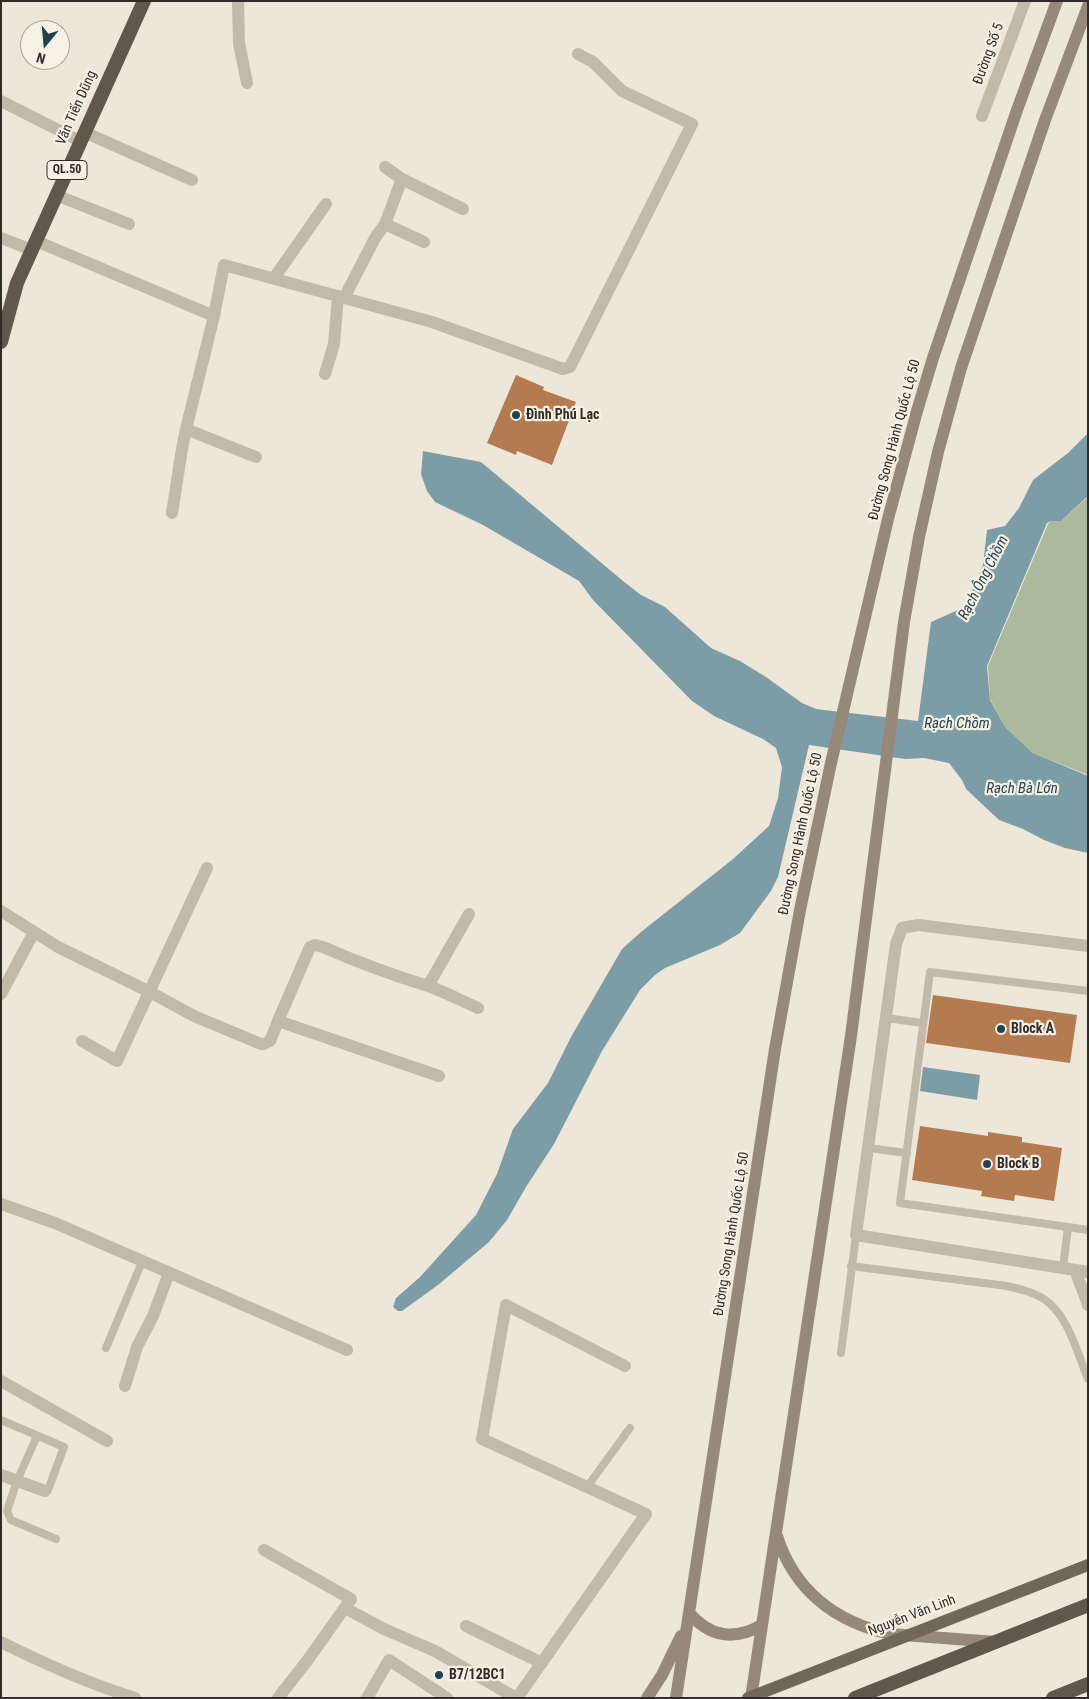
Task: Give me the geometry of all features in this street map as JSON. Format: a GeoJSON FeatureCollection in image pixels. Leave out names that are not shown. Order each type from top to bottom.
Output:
{"type":"FeatureCollection","features":[{"type":"Feature","properties":{"kind":"highway","name":"Văn Tiến Dũng"},"geometry":{"type":"LineString","coordinates":[[1,342],[18,283],[82,136],[144,1]]}},
{"type":"Feature","properties":{"kind":"highway"},"geometry":{"type":"LineString","coordinates":[[855,1698],[1088,1605]]}},
{"type":"Feature","properties":{"kind":"highway"},"geometry":{"type":"LineString","coordinates":[[1053,1698],[1088,1684]]}},
{"type":"Feature","properties":{"kind":"main road","name":"Đường Song Hành Quốc Lộ 50"},"geometry":{"type":"LineString","coordinates":[[676,1698],[776,1040],[801,901],[831,763],[888,519],[928,376],[1017,110],[1057,1]]}},
{"type":"Feature","properties":{"kind":"main road"},"geometry":{"type":"LineString","coordinates":[[750,1697],[852,1036],[892,716],[919,536],[961,368],[1045,120],[1088,6]]}},
{"type":"Feature","properties":{"kind":"main road"},"geometry":{"type":"LineString","coordinates":[[776,1533],[788,1563],[797,1577],[819,1602],[846,1620],[890,1634],[996,1642]]}},
{"type":"Feature","properties":{"kind":"main road","name":"Nguyễn Văn Linh"},"geometry":{"type":"LineString","coordinates":[[750,1697],[1088,1565]]}},
{"type":"Feature","properties":{"kind":"main road"},"geometry":{"type":"LineString","coordinates":[[647,1698],[673,1655],[689,1612],[704,1627],[723,1634],[743,1633],[762,1625]]}},
{"type":"Feature","properties":{"kind":"street"},"geometry":{"type":"LineString","coordinates":[[238,1],[239,43],[247,83]]}},
{"type":"Feature","properties":{"kind":"street","name":"Đường Số 5"},"geometry":{"type":"LineString","coordinates":[[982,116],[1024,1]]}},
{"type":"Feature","properties":{"kind":"street"},"geometry":{"type":"LineString","coordinates":[[172,513],[186,429],[214,316],[224,265],[432,322],[564,369],[570,367],[692,124],[622,91],[593,62],[578,54]]}},
{"type":"Feature","properties":{"kind":"street"},"geometry":{"type":"LineString","coordinates":[[1,101],[192,180]]}},
{"type":"Feature","properties":{"kind":"street"},"geometry":{"type":"LineString","coordinates":[[384,167],[402,179],[463,209]]}},
{"type":"Feature","properties":{"kind":"street"},"geometry":{"type":"LineString","coordinates":[[325,374],[334,344],[341,297],[385,224],[402,179]]}},
{"type":"Feature","properties":{"kind":"street"},"geometry":{"type":"LineString","coordinates":[[56,195],[129,224]]}},
{"type":"Feature","properties":{"kind":"street"},"geometry":{"type":"LineString","coordinates":[[274,278],[326,204]]}},
{"type":"Feature","properties":{"kind":"street"},"geometry":{"type":"LineString","coordinates":[[385,224],[424,242]]}},
{"type":"Feature","properties":{"kind":"street"},"geometry":{"type":"LineString","coordinates":[[1,238],[34,246],[214,316]]}},
{"type":"Feature","properties":{"kind":"street"},"geometry":{"type":"LineString","coordinates":[[186,429],[256,457]]}},
{"type":"Feature","properties":{"kind":"street"},"geometry":{"type":"LineString","coordinates":[[82,1041],[117,1061],[207,868]]}},
{"type":"Feature","properties":{"kind":"street"},"geometry":{"type":"LineString","coordinates":[[1,911],[58,947],[194,1016],[261,1044],[270,1042],[310,947],[315,945],[380,971],[428,986],[478,1008]]}},
{"type":"Feature","properties":{"kind":"street"},"geometry":{"type":"LineString","coordinates":[[428,986],[469,914]]}},
{"type":"Feature","properties":{"kind":"street"},"geometry":{"type":"LineString","coordinates":[[1088,946],[918,926],[902,928],[896,944],[856,1235],[1075,1270],[1088,1305]]}},
{"type":"Feature","properties":{"kind":"street"},"geometry":{"type":"LineString","coordinates":[[1,994],[34,932]]}},
{"type":"Feature","properties":{"kind":"street"},"geometry":{"type":"LineString","coordinates":[[278,1021],[439,1076]]}},
{"type":"Feature","properties":{"kind":"street"},"geometry":{"type":"LineString","coordinates":[[1,1204],[55,1223],[347,1350]]}},
{"type":"Feature","properties":{"kind":"street"},"geometry":{"type":"LineString","coordinates":[[125,1386],[137,1347],[153,1316],[169,1273]]}},
{"type":"Feature","properties":{"kind":"street"},"geometry":{"type":"LineString","coordinates":[[345,1608],[435,1651],[516,1698],[646,1514],[482,1439],[506,1305],[625,1366]]}},
{"type":"Feature","properties":{"kind":"street"},"geometry":{"type":"LineString","coordinates":[[1,1381],[106,1442]]}},
{"type":"Feature","properties":{"kind":"street"},"geometry":{"type":"LineString","coordinates":[[1,1475],[45,1491]]}},
{"type":"Feature","properties":{"kind":"street"},"geometry":{"type":"LineString","coordinates":[[264,1550],[351,1599],[278,1698]]}},
{"type":"Feature","properties":{"kind":"street"},"geometry":{"type":"LineString","coordinates":[[466,1626],[542,1663]]}},
{"type":"Feature","properties":{"kind":"street"},"geometry":{"type":"LineString","coordinates":[[1,1642],[55,1669],[135,1698]]}},
{"type":"Feature","properties":{"kind":"street"},"geometry":{"type":"LineString","coordinates":[[366,1698],[389,1660],[447,1698]]}},
{"type":"Feature","properties":{"kind":"lane"},"geometry":{"type":"LineString","coordinates":[[1088,991],[930,972],[900,1204],[1088,1230]]}},
{"type":"Feature","properties":{"kind":"lane"},"geometry":{"type":"LineString","coordinates":[[886,1018],[923,1023]]}},
{"type":"Feature","properties":{"kind":"lane"},"geometry":{"type":"LineString","coordinates":[[868,1148],[907,1153]]}},
{"type":"Feature","properties":{"kind":"lane"},"geometry":{"type":"LineString","coordinates":[[1068,1227],[1075,1270]]}},
{"type":"Feature","properties":{"kind":"lane"},"geometry":{"type":"LineString","coordinates":[[841,1353],[856,1235]]}},
{"type":"Feature","properties":{"kind":"lane"},"geometry":{"type":"LineString","coordinates":[[106,1348],[142,1262]]}},
{"type":"Feature","properties":{"kind":"lane"},"geometry":{"type":"LineString","coordinates":[[851,1266],[1007,1286],[1043,1298],[1056,1310],[1064,1322],[1088,1380]]}},
{"type":"Feature","properties":{"kind":"lane"},"geometry":{"type":"LineString","coordinates":[[1,1420],[62,1446],[64,1450],[48,1490],[45,1491]]}},
{"type":"Feature","properties":{"kind":"lane"},"geometry":{"type":"LineString","coordinates":[[587,1487],[630,1428]]}},
{"type":"Feature","properties":{"kind":"lane"},"geometry":{"type":"LineString","coordinates":[[37,1436],[17,1481],[7,1511],[11,1520],[56,1539]]}},
{"type":"Feature","properties":{"kind":"green space"},"geometry":{"type":"Polygon","coordinates":[[[1088,497],[1088,775],[1033,753],[1006,728],[990,699],[988,666],[1048,524],[1051,521],[1061,521],[1088,497]]]}},
{"type":"Feature","properties":{"kind":"water","name":"Rạch Chồm"},"geometry":{"type":"Polygon","coordinates":[[[1088,433],[1088,496],[1061,521],[1047,523],[987,666],[990,700],[1006,728],[1033,753],[1088,776],[1088,853],[1065,848],[999,820],[966,789],[962,780],[949,763],[924,758],[905,759],[809,745],[778,877],[771,891],[740,933],[720,945],[665,968],[640,990],[602,1051],[554,1144],[507,1220],[489,1242],[438,1285],[402,1311],[398,1311],[393,1307],[396,1298],[420,1277],[476,1215],[497,1174],[513,1129],[548,1083],[571,1037],[622,949],[733,859],[769,826],[778,798],[782,767],[776,748],[763,739],[714,716],[692,701],[593,600],[579,581],[483,525],[435,502],[427,491],[421,474],[423,451],[481,462],[623,581],[641,595],[665,607],[711,648],[740,661],[802,703],[816,709],[918,721],[931,622],[965,607],[983,565],[987,530],[1005,526],[1019,508],[1033,480],[1068,453],[1088,433]]]}},
{"type":"Feature","properties":{"kind":"water"},"geometry":{"type":"Polygon","coordinates":[[[923,1067],[980,1075],[977,1100],[920,1091],[923,1067]]]}},
{"type":"Feature","properties":{"kind":"building"},"geometry":{"type":"Polygon","coordinates":[[[516,375],[544,387],[543,390],[576,402],[552,465],[517,451],[516,455],[487,443],[516,375]]]}},
{"type":"Feature","properties":{"kind":"building","name":"Block A"},"geometry":{"type":"Polygon","coordinates":[[[933,995],[1077,1015],[1070,1063],[926,1043],[933,995]]]}},
{"type":"Feature","properties":{"kind":"building","name":"Block B"},"geometry":{"type":"Polygon","coordinates":[[[920,1126],[988,1136],[988,1132],[1022,1137],[1022,1142],[1062,1148],[1054,1201],[1015,1195],[1014,1201],[981,1196],[982,1191],[912,1180],[920,1126]]]}},
{"type":"Feature","properties":{"kind":"place","name":"Đình Phú Lạc"},"geometry":{"type":"Point","coordinates":[516,415]}},
{"type":"Feature","properties":{"kind":"place","name":"Block A"},"geometry":{"type":"Point","coordinates":[1001,1029]}},
{"type":"Feature","properties":{"kind":"place","name":"Block B"},"geometry":{"type":"Point","coordinates":[987,1164]}},
{"type":"Feature","properties":{"kind":"place","name":"B7/12BC1"},"geometry":{"type":"Point","coordinates":[439,1675]}},
{"type":"Feature","properties":{"kind":"water label","name":"Rạch Ông Chồm"},"geometry":{"type":"Point","coordinates":[984,578]}},
{"type":"Feature","properties":{"kind":"water label","name":"Rạch Bà Lớn"},"geometry":{"type":"Point","coordinates":[1022,789]}}]}
